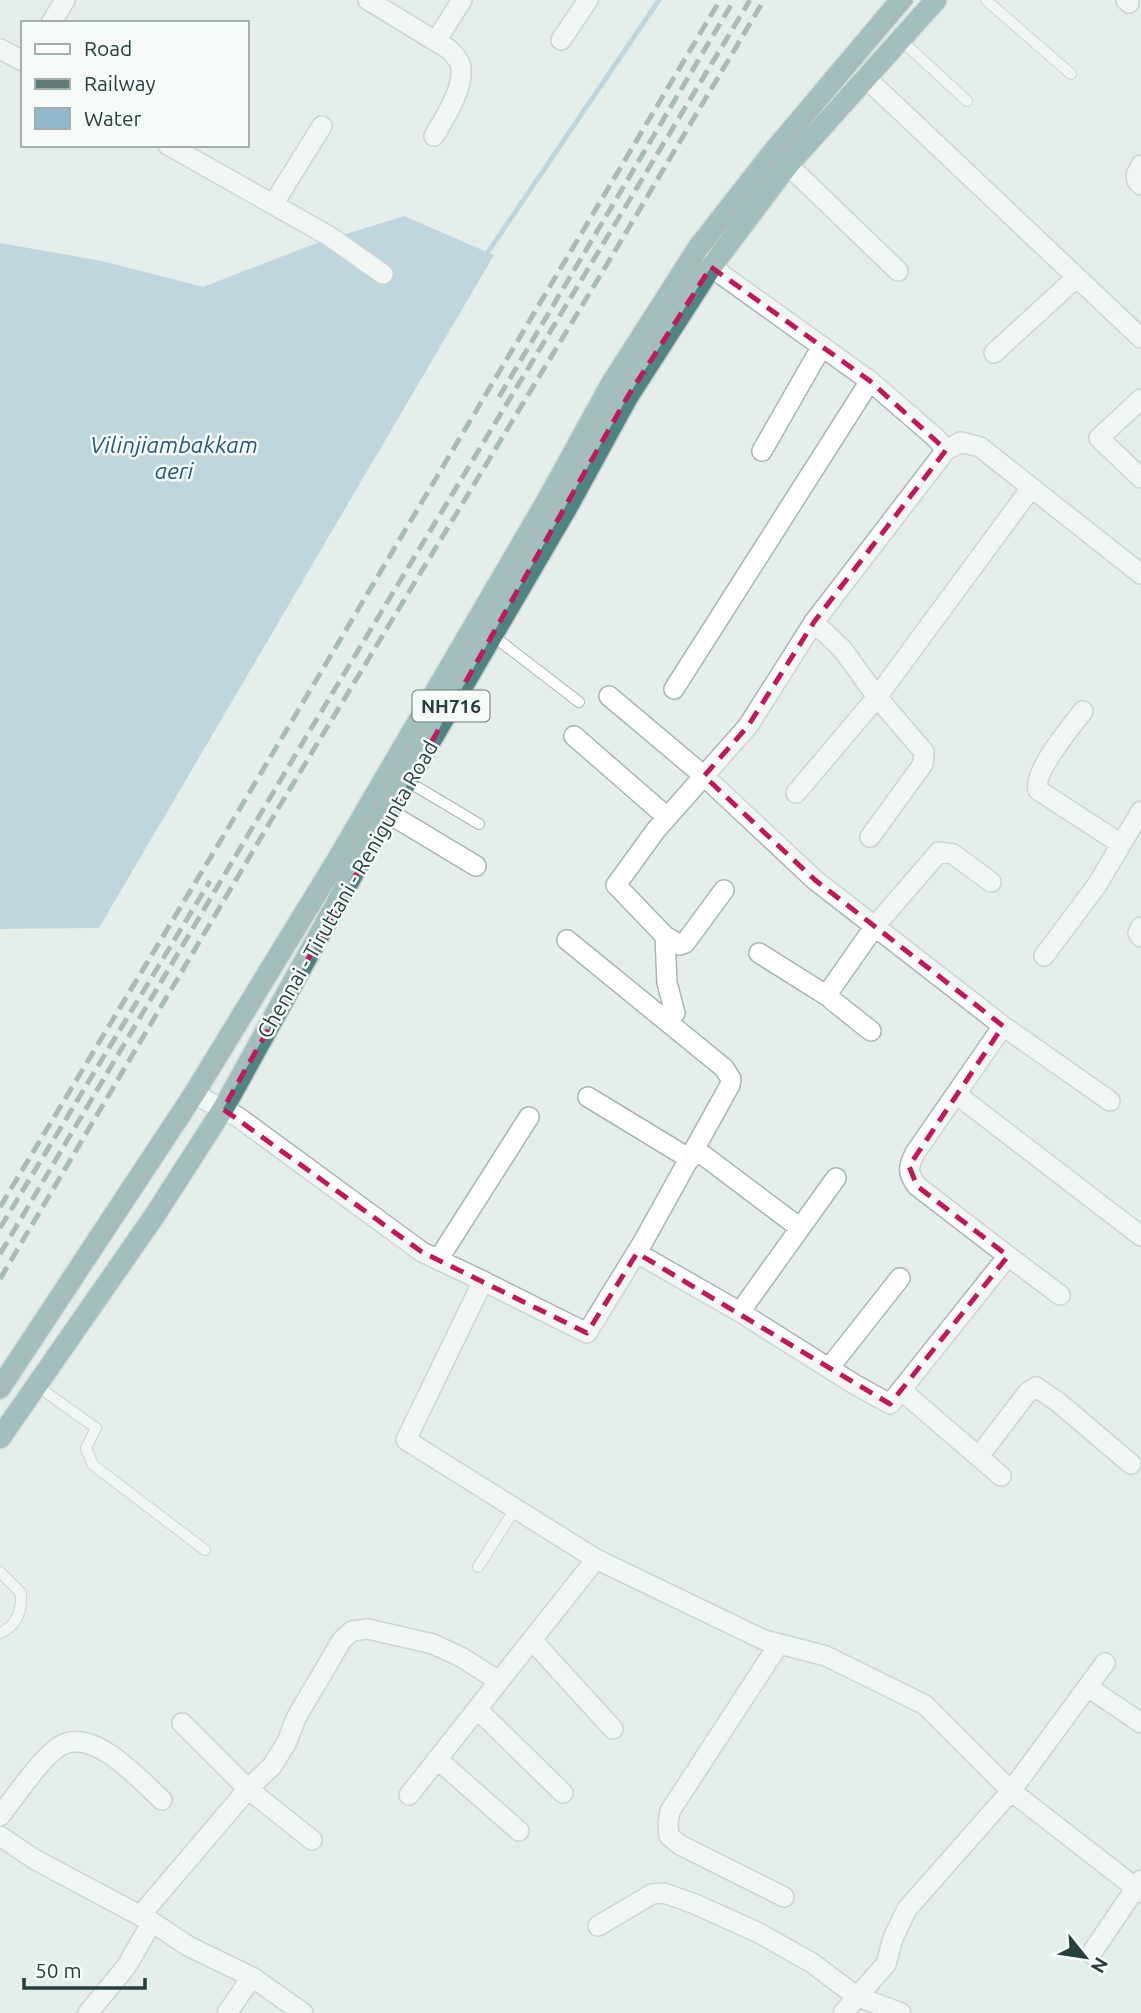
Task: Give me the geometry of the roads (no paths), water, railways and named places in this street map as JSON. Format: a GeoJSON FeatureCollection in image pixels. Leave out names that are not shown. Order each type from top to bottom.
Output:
{"type":"FeatureCollection","features":[{"type":"Feature","properties":{"kind":"highway","name":"Chennai - Tiruttani - Renigunta Road"},"geometry":{"type":"LineString","coordinates":[[0,1388],[194,1094],[339,857],[548,499],[610,386],[694,254],[773,152],[901,0]]}},
{"type":"Feature","properties":{"kind":"highway","name":"Chennai - Tiruttani - Renigunta Road"},"geometry":{"type":"LineString","coordinates":[[0,1438],[155,1215],[223,1109],[388,813],[566,509],[628,396],[711,267],[788,165],[936,0]]}},
{"type":"Feature","properties":{"kind":"street"},"geometry":{"type":"LineString","coordinates":[[52,21],[65,0]]}},
{"type":"Feature","properties":{"kind":"street"},"geometry":{"type":"LineString","coordinates":[[368,0],[450,50],[459,62],[461,69],[452,104],[434,136]]}},
{"type":"Feature","properties":{"kind":"street"},"geometry":{"type":"LineString","coordinates":[[436,41],[462,0]]}},
{"type":"Feature","properties":{"kind":"street"},"geometry":{"type":"LineString","coordinates":[[561,40],[588,0]]}},
{"type":"Feature","properties":{"kind":"street"},"geometry":{"type":"LineString","coordinates":[[0,49],[21,60]]}},
{"type":"Feature","properties":{"kind":"street"},"geometry":{"type":"LineString","coordinates":[[865,77],[1140,335]]}},
{"type":"Feature","properties":{"kind":"street"},"geometry":{"type":"LineString","coordinates":[[274,203],[322,126]]}},
{"type":"Feature","properties":{"kind":"street"},"geometry":{"type":"LineString","coordinates":[[172,147],[329,236],[383,274]]}},
{"type":"Feature","properties":{"kind":"street"},"geometry":{"type":"LineString","coordinates":[[788,165],[898,271]]}},
{"type":"Feature","properties":{"kind":"street"},"geometry":{"type":"LineString","coordinates":[[1141,166],[1136,175],[1141,185]]}},
{"type":"Feature","properties":{"kind":"street"},"geometry":{"type":"LineString","coordinates":[[694,254],[870,381],[936,438],[946,450]]}},
{"type":"Feature","properties":{"kind":"street"},"geometry":{"type":"LineString","coordinates":[[994,353],[1077,277]]}},
{"type":"Feature","properties":{"kind":"street"},"geometry":{"type":"LineString","coordinates":[[762,451],[822,346]]}},
{"type":"Feature","properties":{"kind":"street"},"geometry":{"type":"LineString","coordinates":[[674,688],[870,381]]}},
{"type":"Feature","properties":{"kind":"street"},"geometry":{"type":"LineString","coordinates":[[1141,399],[1099,438],[1141,478]]}},
{"type":"Feature","properties":{"kind":"street"},"geometry":{"type":"LineString","coordinates":[[724,890],[685,943],[676,944],[616,885],[667,817],[748,726],[814,622],[946,450],[961,442],[980,447],[1141,574]]}},
{"type":"Feature","properties":{"kind":"street"},"geometry":{"type":"LineString","coordinates":[[796,793],[877,697],[1031,488]]}},
{"type":"Feature","properties":{"kind":"street"},"geometry":{"type":"LineString","coordinates":[[814,622],[843,650],[877,697],[922,746],[925,760],[870,837]]}},
{"type":"Feature","properties":{"kind":"street"},"geometry":{"type":"LineString","coordinates":[[609,696],[704,776],[815,880],[1003,1026],[1110,1101]]}},
{"type":"Feature","properties":{"kind":"street"},"geometry":{"type":"LineString","coordinates":[[1083,710],[1040,772],[1036,785],[1038,790],[1121,844]]}},
{"type":"Feature","properties":{"kind":"street"},"geometry":{"type":"LineString","coordinates":[[573,736],[667,817]]}},
{"type":"Feature","properties":{"kind":"street"},"geometry":{"type":"LineString","coordinates":[[1044,956],[1097,885],[1141,811]]}},
{"type":"Feature","properties":{"kind":"street"},"geometry":{"type":"LineString","coordinates":[[388,813],[476,866]]}},
{"type":"Feature","properties":{"kind":"street"},"geometry":{"type":"LineString","coordinates":[[829,997],[830,989],[875,926],[939,852],[953,853],[991,883]]}},
{"type":"Feature","properties":{"kind":"street"},"geometry":{"type":"LineString","coordinates":[[1141,927],[1138,933],[1141,937]]}},
{"type":"Feature","properties":{"kind":"street"},"geometry":{"type":"LineString","coordinates":[[665,936],[667,983],[675,1013]]}},
{"type":"Feature","properties":{"kind":"street"},"geometry":{"type":"LineString","coordinates":[[194,1094],[223,1109],[278,1146],[422,1252],[587,1333],[637,1253],[730,1085],[729,1074],[567,940]]}},
{"type":"Feature","properties":{"kind":"street"},"geometry":{"type":"LineString","coordinates":[[759,953],[829,997],[871,1031]]}},
{"type":"Feature","properties":{"kind":"street"},"geometry":{"type":"LineString","coordinates":[[1003,1026],[915,1153],[909,1166],[909,1176],[917,1186],[1060,1295]]}},
{"type":"Feature","properties":{"kind":"street"},"geometry":{"type":"LineString","coordinates":[[956,1094],[1141,1236]]}},
{"type":"Feature","properties":{"kind":"street"},"geometry":{"type":"LineString","coordinates":[[588,1097],[692,1154],[800,1228]]}},
{"type":"Feature","properties":{"kind":"street"},"geometry":{"type":"LineString","coordinates":[[438,1260],[529,1117]]}},
{"type":"Feature","properties":{"kind":"street"},"geometry":{"type":"LineString","coordinates":[[740,1312],[836,1178]]}},
{"type":"Feature","properties":{"kind":"street"},"geometry":{"type":"LineString","coordinates":[[637,1253],[740,1312],[890,1404],[1008,1256]]}},
{"type":"Feature","properties":{"kind":"street"},"geometry":{"type":"LineString","coordinates":[[829,1368],[900,1278]]}},
{"type":"Feature","properties":{"kind":"street"},"geometry":{"type":"LineString","coordinates":[[482,1281],[406,1440],[596,1559],[764,1640],[827,1656],[925,1705],[1011,1791],[1139,1887],[1091,1954]]}},
{"type":"Feature","properties":{"kind":"street"},"geometry":{"type":"LineString","coordinates":[[979,1456],[1028,1392],[1036,1387],[1058,1402],[1131,1465]]}},
{"type":"Feature","properties":{"kind":"street"},"geometry":{"type":"LineString","coordinates":[[901,1390],[1001,1476]]}},
{"type":"Feature","properties":{"kind":"street"},"geometry":{"type":"LineString","coordinates":[[409,1794],[596,1559]]}},
{"type":"Feature","properties":{"kind":"street"},"geometry":{"type":"LineString","coordinates":[[88,2013],[126,1967],[146,1919],[248,1789],[281,1754],[302,1707],[342,1640],[352,1631],[368,1629],[433,1644],[461,1657],[499,1681]]}},
{"type":"Feature","properties":{"kind":"street"},"geometry":{"type":"LineString","coordinates":[[532,1640],[613,1729]]}},
{"type":"Feature","properties":{"kind":"street"},"geometry":{"type":"LineString","coordinates":[[779,1644],[670,1811],[668,1823],[669,1836],[680,1845],[784,1897]]}},
{"type":"Feature","properties":{"kind":"street"},"geometry":{"type":"LineString","coordinates":[[843,2013],[886,1964],[893,1938],[907,1909],[1011,1791],[1105,1663]]}},
{"type":"Feature","properties":{"kind":"street"},"geometry":{"type":"LineString","coordinates":[[1088,1687],[1141,1723]]}},
{"type":"Feature","properties":{"kind":"street"},"geometry":{"type":"LineString","coordinates":[[477,1709],[563,1793]]}},
{"type":"Feature","properties":{"kind":"street"},"geometry":{"type":"LineString","coordinates":[[182,1723],[248,1789],[312,1840]]}},
{"type":"Feature","properties":{"kind":"street"},"geometry":{"type":"LineString","coordinates":[[0,1816],[45,1760],[58,1747],[71,1741],[87,1742],[103,1750],[163,1800]]}},
{"type":"Feature","properties":{"kind":"street"},"geometry":{"type":"LineString","coordinates":[[438,1759],[519,1831]]}},
{"type":"Feature","properties":{"kind":"street"},"geometry":{"type":"LineString","coordinates":[[0,1836],[34,1859],[146,1919],[188,1946],[252,1977],[303,2013]]}},
{"type":"Feature","properties":{"kind":"street"},"geometry":{"type":"LineString","coordinates":[[598,1926],[652,1894],[664,1893],[759,1933],[812,1964],[856,1996],[901,2013]]}},
{"type":"Feature","properties":{"kind":"street"},"geometry":{"type":"LineString","coordinates":[[227,2013],[252,1977]]}},
{"type":"Feature","properties":{"kind":"lane"},"geometry":{"type":"LineString","coordinates":[[986,0],[1071,74]]}},
{"type":"Feature","properties":{"kind":"lane"},"geometry":{"type":"LineString","coordinates":[[900,39],[967,101]]}},
{"type":"Feature","properties":{"kind":"lane"},"geometry":{"type":"LineString","coordinates":[[492,634],[579,702]]}},
{"type":"Feature","properties":{"kind":"lane"},"geometry":{"type":"LineString","coordinates":[[407,781],[479,824]]}},
{"type":"Feature","properties":{"kind":"lane"},"geometry":{"type":"LineString","coordinates":[[37,1385],[96,1428],[86,1448],[93,1465],[205,1550]]}},
{"type":"Feature","properties":{"kind":"lane"},"geometry":{"type":"LineString","coordinates":[[478,1566],[515,1508]]}},
{"type":"Feature","properties":{"kind":"lane"},"geometry":{"type":"LineString","coordinates":[[0,1572],[21,1593],[21,1605],[11,1628],[0,1633]]}},
{"type":"Feature","properties":{"kind":"water","name":"Vilinjiambakkam aeri"},"geometry":{"type":"Polygon","coordinates":[[[404,216],[494,255],[99,928],[0,929],[0,243],[102,261],[203,287],[314,244],[404,216]]]}},
{"type":"Feature","properties":{"kind":"waterway"},"geometry":{"type":"LineString","coordinates":[[484,258],[659,0]]}},
{"type":"Feature","properties":{"kind":"railway"},"geometry":{"type":"LineString","coordinates":[[0,1207],[720,0]]}},
{"type":"Feature","properties":{"kind":"railway"},"geometry":{"type":"LineString","coordinates":[[499,397],[734,0]]}},
{"type":"Feature","properties":{"kind":"railway"},"geometry":{"type":"LineString","coordinates":[[0,1254],[309,732],[750,0]]}},
{"type":"Feature","properties":{"kind":"railway"},"geometry":{"type":"LineString","coordinates":[[0,1279],[279,807],[764,0]]}},
{"type":"Feature","properties":{"kind":"railway"},"geometry":{"type":"LineString","coordinates":[[0,1396],[210,1079],[336,871],[671,301],[726,221],[756,183],[912,0]]}},
{"type":"Feature","properties":{"kind":"railway"},"geometry":{"type":"LineString","coordinates":[[0,1228],[210,881]]}}]}
